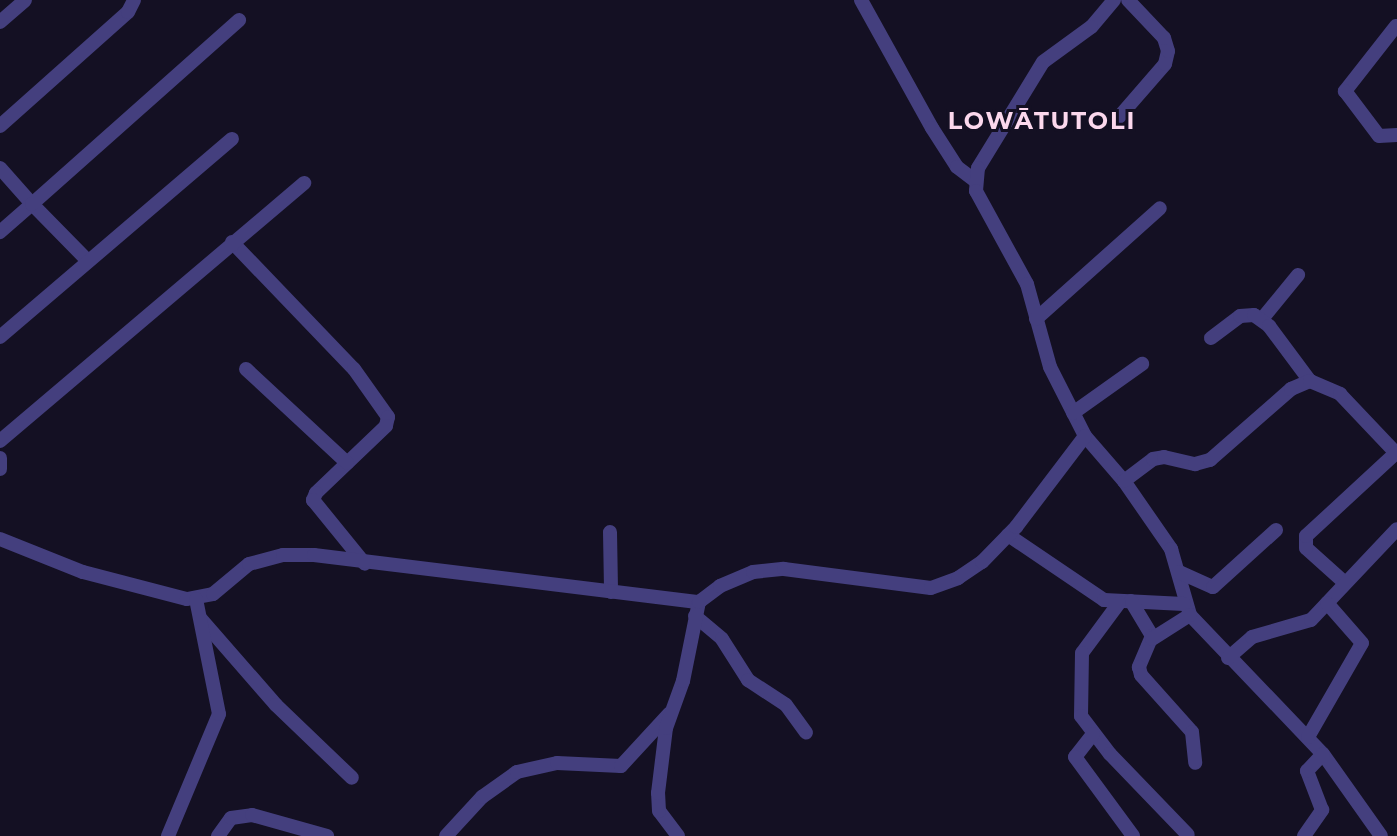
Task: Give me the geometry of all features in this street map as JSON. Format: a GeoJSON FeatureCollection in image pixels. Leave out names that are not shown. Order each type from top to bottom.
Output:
{"type":"FeatureCollection","features":[{"type":"Feature","properties":{"kind":"street"},"geometry":{"type":"LineString","coordinates":[[0,22],[25,0]]}},
{"type":"Feature","properties":{"kind":"street"},"geometry":{"type":"LineString","coordinates":[[861,0],[932,128],[957,167],[974,180],[982,203],[1027,284],[1050,367],[1085,436],[1124,481],[1171,549],[1180,572],[1187,610],[1228,658],[1323,754],[1381,836]]}},
{"type":"Feature","properties":{"kind":"street"},"geometry":{"type":"LineString","coordinates":[[974,180],[987,151],[1043,62],[1091,27],[1114,0]]}},
{"type":"Feature","properties":{"kind":"street"},"geometry":{"type":"LineString","coordinates":[[1119,117],[1165,64],[1168,51],[1164,38],[1128,0]]}},
{"type":"Feature","properties":{"kind":"street"},"geometry":{"type":"LineString","coordinates":[[0,126],[136,1]]}},
{"type":"Feature","properties":{"kind":"street"},"geometry":{"type":"LineString","coordinates":[[0,232],[239,20]]}},
{"type":"Feature","properties":{"kind":"street"},"geometry":{"type":"LineString","coordinates":[[1396,26],[1345,91],[1379,136],[1397,135]]}},
{"type":"Feature","properties":{"kind":"street"},"geometry":{"type":"LineString","coordinates":[[0,337],[232,139]]}},
{"type":"Feature","properties":{"kind":"street"},"geometry":{"type":"LineString","coordinates":[[0,168],[88,261]]}},
{"type":"Feature","properties":{"kind":"street"},"geometry":{"type":"LineString","coordinates":[[0,441],[304,183]]}},
{"type":"Feature","properties":{"kind":"street"},"geometry":{"type":"LineString","coordinates":[[1036,319],[1160,208]]}},
{"type":"Feature","properties":{"kind":"street"},"geometry":{"type":"LineString","coordinates":[[232,243],[354,369],[388,417],[386,426],[313,500],[365,564]]}},
{"type":"Feature","properties":{"kind":"street"},"geometry":{"type":"LineString","coordinates":[[1262,320],[1298,275]]}},
{"type":"Feature","properties":{"kind":"street"},"geometry":{"type":"LineString","coordinates":[[1210,338],[1240,316],[1262,320],[1310,381],[1340,394],[1396,454],[1306,536],[1306,548],[1345,583]]}},
{"type":"Feature","properties":{"kind":"street"},"geometry":{"type":"LineString","coordinates":[[1073,413],[1142,364]]}},
{"type":"Feature","properties":{"kind":"street"},"geometry":{"type":"LineString","coordinates":[[246,369],[347,463]]}},
{"type":"Feature","properties":{"kind":"street"},"geometry":{"type":"LineString","coordinates":[[1124,481],[1164,457],[1195,464],[1210,460],[1291,389],[1310,381]]}},
{"type":"Feature","properties":{"kind":"street"},"geometry":{"type":"LineString","coordinates":[[678,836],[659,811],[666,728],[673,710],[697,610],[720,586],[753,572],[784,569],[931,588],[982,562],[1008,535],[1085,436]]}},
{"type":"Feature","properties":{"kind":"street"},"geometry":{"type":"LineString","coordinates":[[0,458],[0,469]]}},
{"type":"Feature","properties":{"kind":"street"},"geometry":{"type":"LineString","coordinates":[[1228,658],[1252,637],[1299,627],[1327,603],[1397,529]]}},
{"type":"Feature","properties":{"kind":"street"},"geometry":{"type":"LineString","coordinates":[[1180,572],[1213,587],[1276,530]]}},
{"type":"Feature","properties":{"kind":"street"},"geometry":{"type":"LineString","coordinates":[[610,532],[611,592]]}},
{"type":"Feature","properties":{"kind":"street"},"geometry":{"type":"LineString","coordinates":[[1008,535],[1104,600],[1187,610]]}},
{"type":"Feature","properties":{"kind":"street"},"geometry":{"type":"LineString","coordinates":[[0,539],[83,572],[196,599],[213,594],[249,564],[283,555],[611,592],[697,610],[722,639],[748,680],[786,705],[806,733]]}},
{"type":"Feature","properties":{"kind":"street"},"geometry":{"type":"LineString","coordinates":[[168,836],[219,714],[196,599]]}},
{"type":"Feature","properties":{"kind":"street"},"geometry":{"type":"LineString","coordinates":[[1125,602],[1152,639]]}},
{"type":"Feature","properties":{"kind":"street"},"geometry":{"type":"LineString","coordinates":[[1125,602],[1080,662],[1081,716],[1093,734],[1188,836]]}},
{"type":"Feature","properties":{"kind":"street"},"geometry":{"type":"LineString","coordinates":[[1308,737],[1362,643],[1327,603]]}},
{"type":"Feature","properties":{"kind":"street"},"geometry":{"type":"LineString","coordinates":[[1187,610],[1152,639],[1139,667],[1141,675],[1192,732],[1195,763]]}},
{"type":"Feature","properties":{"kind":"street"},"geometry":{"type":"LineString","coordinates":[[200,617],[285,714],[352,778]]}},
{"type":"Feature","properties":{"kind":"street"},"geometry":{"type":"LineString","coordinates":[[446,836],[482,797],[517,772],[557,763],[621,766],[673,710]]}},
{"type":"Feature","properties":{"kind":"street"},"geometry":{"type":"LineString","coordinates":[[1093,734],[1075,757],[1133,836]]}},
{"type":"Feature","properties":{"kind":"street"},"geometry":{"type":"LineString","coordinates":[[1304,836],[1322,810],[1307,771],[1323,754]]}},
{"type":"Feature","properties":{"kind":"street"},"geometry":{"type":"LineString","coordinates":[[218,836],[231,818],[251,815],[327,836]]}},
{"type":"Feature","properties":{"kind":"district","name":"LOWĀTUTOLI"},"geometry":{"type":"Point","coordinates":[1042,121]}}]}
